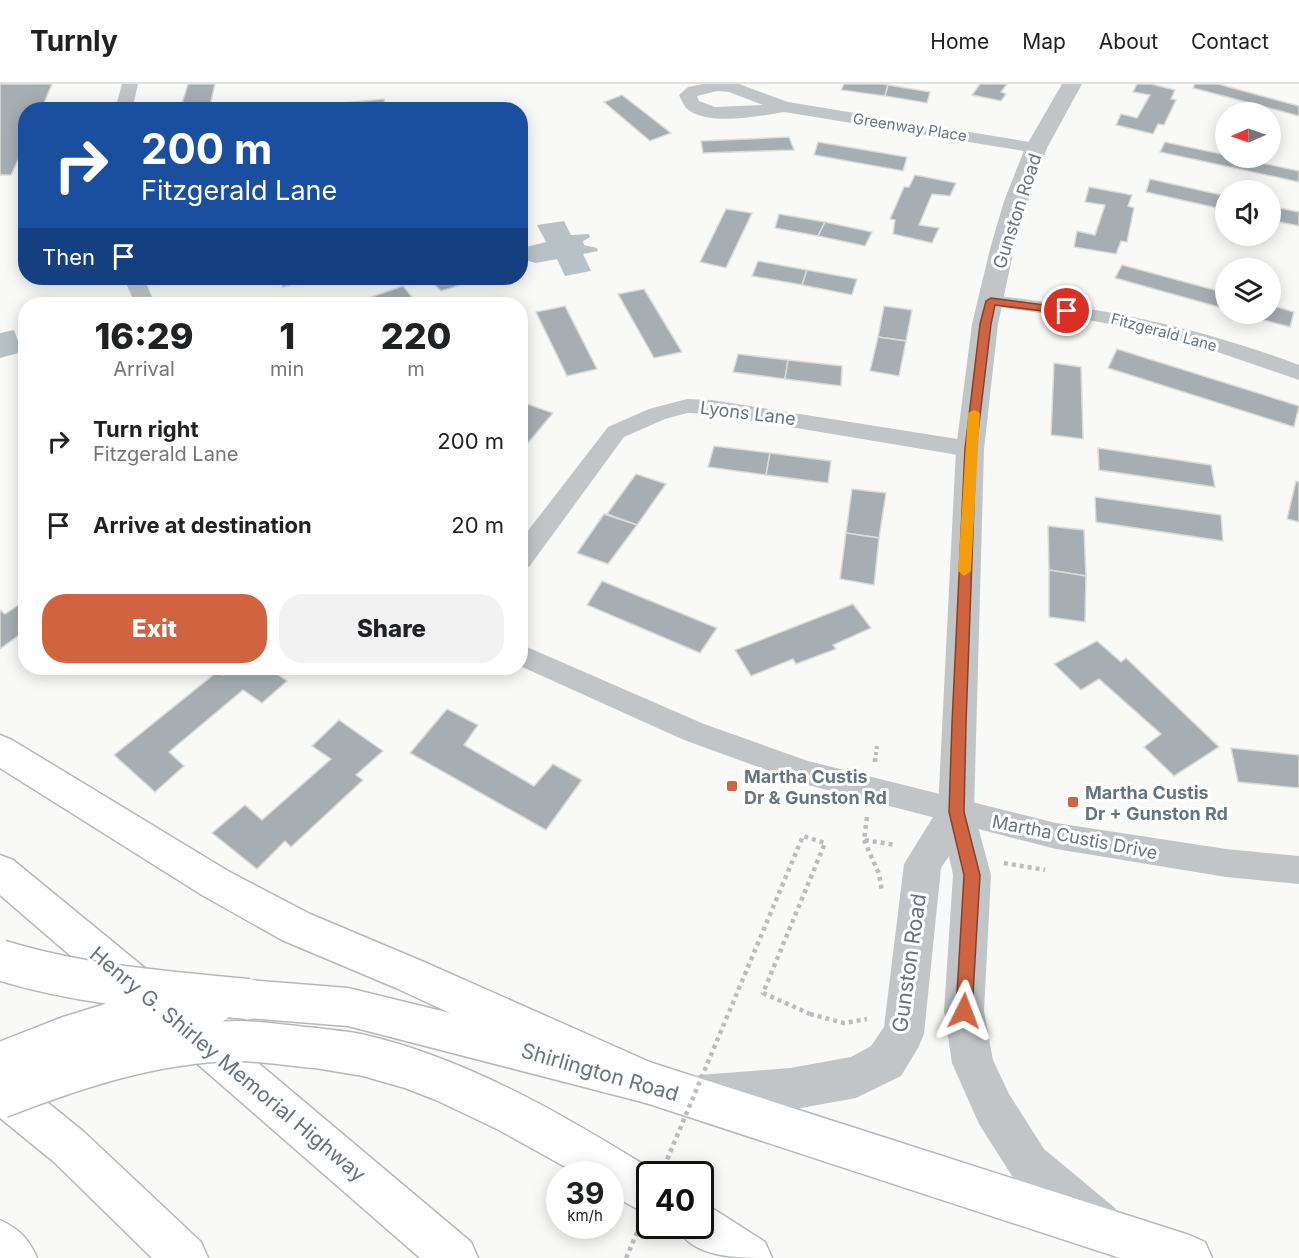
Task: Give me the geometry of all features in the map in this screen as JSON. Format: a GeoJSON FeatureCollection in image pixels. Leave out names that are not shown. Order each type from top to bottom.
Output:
{"type":"FeatureCollection","features":[{"type":"Feature","properties":{"kind":"main road"},"geometry":{"type":"LineString","coordinates":[[0,750],[214,883],[296,927],[410,975],[646,1082]]}},
{"type":"Feature","properties":{"kind":"main road","name":"Henry G. Shirley Memorial Highway"},"geometry":{"type":"LineString","coordinates":[[0,872],[315,1136],[455,1258]]}},
{"type":"Feature","properties":{"kind":"main road"},"geometry":{"type":"LineString","coordinates":[[0,960],[36,973],[102,984],[248,999]]}},
{"type":"Feature","properties":{"kind":"main road","name":"Shirlington Road"},"geometry":{"type":"LineString","coordinates":[[0,1063],[69,1036],[128,1018],[248,999],[348,1007],[646,1082],[1189,1258]]}},
{"type":"Feature","properties":{"kind":"main road"},"geometry":{"type":"LineString","coordinates":[[0,1098],[53,1076],[139,1054],[224,1041],[315,1048],[369,1057],[424,1075],[472,1095],[577,1148],[636,1185]]}},
{"type":"Feature","properties":{"kind":"main road"},"geometry":{"type":"LineString","coordinates":[[0,1091],[69,1148],[185,1258]]}},
{"type":"Feature","properties":{"kind":"main road"},"geometry":{"type":"LineString","coordinates":[[714,1236],[749,1258]]}},
{"type":"Feature","properties":{"kind":"main road"},"geometry":{"type":"LineString","coordinates":[[0,1244],[14,1258]]}},
{"type":"Feature","properties":{"kind":"street"},"geometry":{"type":"LineString","coordinates":[[125,102],[130,84]]}},
{"type":"Feature","properties":{"kind":"street","name":"Gunston Road"},"geometry":{"type":"LineString","coordinates":[[1072,84],[1036,148],[1002,249],[977,382],[970,449],[956,812],[972,875],[964,1011],[973,1063],[994,1109],[1029,1164],[1107,1231]]}},
{"type":"Feature","properties":{"kind":"street","name":"Greenway Place"},"geometry":{"type":"LineString","coordinates":[[784,107],[1036,148]]}},
{"type":"Feature","properties":{"kind":"street","name":"Fitzgerald Lane"},"geometry":{"type":"LineString","coordinates":[[991,301],[1113,318],[1155,327],[1273,363],[1299,374]]}},
{"type":"Feature","properties":{"kind":"street","name":"Lyons Lane"},"geometry":{"type":"LineString","coordinates":[[528,549],[616,432],[657,414],[687,406],[712,407],[970,449]]}},
{"type":"Feature","properties":{"kind":"street","name":"Martha Custis Drive"},"geometry":{"type":"LineString","coordinates":[[528,658],[694,732],[808,773],[1056,836],[1124,848],[1299,870]]}},
{"type":"Feature","properties":{"kind":"street","name":"Gunston Road"},"geometry":{"type":"LineString","coordinates":[[687,1097],[790,1089],[856,1077],[886,1061],[904,1034],[922,864],[956,812]]}},
{"type":"Feature","properties":{"kind":"path"},"geometry":{"type":"LineString","coordinates":[[666,1161],[803,836],[825,843],[763,993],[810,1014],[844,1023],[865,1021],[870,1014]]}},
{"type":"Feature","properties":{"kind":"path"},"geometry":{"type":"LineString","coordinates":[[864,840],[879,874],[882,894]]}},
{"type":"Feature","properties":{"kind":"shaded area"},"geometry":{"type":"Polygon","coordinates":[[[564,221],[571,235],[589,234],[590,237],[583,241],[584,245],[597,248],[598,251],[583,254],[591,271],[565,276],[557,259],[536,263],[528,261],[528,246],[546,242],[537,225],[564,221]]]}},
{"type":"Feature","properties":{"kind":"shaded area"},"geometry":{"type":"Polygon","coordinates":[[[14,330],[18,341],[18,353],[0,358],[0,333],[14,330]]]}},
{"type":"Feature","properties":{"kind":"building"},"geometry":{"type":"Polygon","coordinates":[[[0,84],[52,84],[44,102],[18,102],[18,160],[11,175],[0,175],[0,84]]]}},
{"type":"Feature","properties":{"kind":"building"},"geometry":{"type":"Polygon","coordinates":[[[188,84],[215,84],[211,102],[182,102],[188,84]]]}},
{"type":"Feature","properties":{"kind":"building"},"geometry":{"type":"Polygon","coordinates":[[[844,84],[888,85],[885,96],[841,90],[844,84]]]}},
{"type":"Feature","properties":{"kind":"building"},"geometry":{"type":"Polygon","coordinates":[[[980,84],[1007,84],[1001,92],[1006,94],[1001,101],[972,95],[980,84]]]}},
{"type":"Feature","properties":{"kind":"building"},"geometry":{"type":"Polygon","coordinates":[[[1137,84],[1151,84],[1175,90],[1171,99],[1176,100],[1164,125],[1158,124],[1153,134],[1116,125],[1121,114],[1137,118],[1150,95],[1133,92],[1137,84]]]}},
{"type":"Feature","properties":{"kind":"building"},"geometry":{"type":"Polygon","coordinates":[[[1195,84],[1218,84],[1299,106],[1299,116],[1281,111],[1281,102],[1246,102],[1193,88],[1195,84]]]}},
{"type":"Feature","properties":{"kind":"building"},"geometry":{"type":"Polygon","coordinates":[[[888,85],[930,92],[927,103],[885,96],[888,85]]]}},
{"type":"Feature","properties":{"kind":"building"},"geometry":{"type":"Polygon","coordinates":[[[622,95],[671,133],[650,141],[604,102],[622,95]]]}},
{"type":"Feature","properties":{"kind":"building"},"geometry":{"type":"Polygon","coordinates":[[[384,99],[385,102],[355,102],[384,99]]]}},
{"type":"Feature","properties":{"kind":"building"},"geometry":{"type":"Polygon","coordinates":[[[789,137],[794,150],[703,153],[701,141],[789,137]]]}},
{"type":"Feature","properties":{"kind":"building"},"geometry":{"type":"Polygon","coordinates":[[[818,142],[907,157],[903,171],[814,155],[818,142]]]}},
{"type":"Feature","properties":{"kind":"building"},"geometry":{"type":"Polygon","coordinates":[[[1165,142],[1215,153],[1215,164],[1160,152],[1165,142]]]}},
{"type":"Feature","properties":{"kind":"building"},"geometry":{"type":"Polygon","coordinates":[[[1281,167],[1299,171],[1299,182],[1234,168],[1281,167]]]}},
{"type":"Feature","properties":{"kind":"building"},"geometry":{"type":"Polygon","coordinates":[[[915,175],[956,183],[950,196],[932,194],[919,225],[939,228],[932,243],[893,234],[895,220],[890,219],[904,187],[909,187],[915,175]]]}},
{"type":"Feature","properties":{"kind":"building"},"geometry":{"type":"Polygon","coordinates":[[[1150,179],[1215,194],[1215,208],[1146,192],[1150,179]]]}},
{"type":"Feature","properties":{"kind":"building"},"geometry":{"type":"Polygon","coordinates":[[[1089,187],[1132,195],[1128,206],[1134,208],[1127,242],[1121,241],[1116,254],[1074,247],[1077,231],[1095,235],[1105,205],[1085,202],[1089,187]]]}},
{"type":"Feature","properties":{"kind":"building"},"geometry":{"type":"Polygon","coordinates":[[[1281,208],[1299,212],[1299,226],[1281,222],[1281,208]]]}},
{"type":"Feature","properties":{"kind":"building"},"geometry":{"type":"Polygon","coordinates":[[[726,209],[752,213],[726,268],[700,262],[726,209]]]}},
{"type":"Feature","properties":{"kind":"building"},"geometry":{"type":"Polygon","coordinates":[[[779,214],[825,222],[818,236],[775,228],[779,214]]]}},
{"type":"Feature","properties":{"kind":"building"},"geometry":{"type":"Polygon","coordinates":[[[825,222],[872,232],[865,246],[818,236],[825,222]]]}},
{"type":"Feature","properties":{"kind":"building"},"geometry":{"type":"Polygon","coordinates":[[[758,261],[807,270],[802,285],[752,276],[758,261]]]}},
{"type":"Feature","properties":{"kind":"building"},"geometry":{"type":"Polygon","coordinates":[[[1122,265],[1215,290],[1215,306],[1115,278],[1122,265]]]}},
{"type":"Feature","properties":{"kind":"building"},"geometry":{"type":"Polygon","coordinates":[[[807,270],[857,279],[852,295],[802,285],[807,270]]]}},
{"type":"Feature","properties":{"kind":"building"},"geometry":{"type":"Polygon","coordinates":[[[435,285],[460,285],[441,291],[435,285]]]}},
{"type":"Feature","properties":{"kind":"building"},"geometry":{"type":"Polygon","coordinates":[[[403,286],[412,297],[371,297],[403,286]]]}},
{"type":"Feature","properties":{"kind":"building"},"geometry":{"type":"Polygon","coordinates":[[[644,289],[682,352],[654,358],[618,294],[644,289]]]}},
{"type":"Feature","properties":{"kind":"building"},"geometry":{"type":"Polygon","coordinates":[[[565,306],[597,369],[567,376],[536,312],[565,306]]]}},
{"type":"Feature","properties":{"kind":"building"},"geometry":{"type":"Polygon","coordinates":[[[884,306],[912,310],[906,341],[878,337],[884,306]]]}},
{"type":"Feature","properties":{"kind":"building"},"geometry":{"type":"Polygon","coordinates":[[[1281,308],[1294,312],[1290,327],[1279,324],[1281,324],[1281,308]]]}},
{"type":"Feature","properties":{"kind":"building"},"geometry":{"type":"Polygon","coordinates":[[[878,337],[906,341],[899,376],[870,371],[878,337]]]}},
{"type":"Feature","properties":{"kind":"building"},"geometry":{"type":"Polygon","coordinates":[[[1117,349],[1299,406],[1294,427],[1108,368],[1117,349]]]}},
{"type":"Feature","properties":{"kind":"building"},"geometry":{"type":"Polygon","coordinates":[[[738,354],[788,360],[785,379],[733,372],[738,354]]]}},
{"type":"Feature","properties":{"kind":"building"},"geometry":{"type":"Polygon","coordinates":[[[788,360],[842,366],[841,386],[785,379],[788,360]]]}},
{"type":"Feature","properties":{"kind":"building"},"geometry":{"type":"Polygon","coordinates":[[[1054,363],[1081,367],[1083,439],[1051,435],[1054,363]]]}},
{"type":"Feature","properties":{"kind":"building"},"geometry":{"type":"Polygon","coordinates":[[[528,404],[553,413],[528,443],[528,404]]]}},
{"type":"Feature","properties":{"kind":"building"},"geometry":{"type":"Polygon","coordinates":[[[714,446],[770,453],[766,475],[708,467],[714,446]]]}},
{"type":"Feature","properties":{"kind":"building"},"geometry":{"type":"Polygon","coordinates":[[[1098,448],[1211,465],[1215,487],[1099,470],[1098,448]]]}},
{"type":"Feature","properties":{"kind":"building"},"geometry":{"type":"Polygon","coordinates":[[[770,453],[831,461],[828,483],[766,475],[770,453]]]}},
{"type":"Feature","properties":{"kind":"building"},"geometry":{"type":"Polygon","coordinates":[[[636,474],[666,484],[637,525],[607,514],[636,474]]]}},
{"type":"Feature","properties":{"kind":"building"},"geometry":{"type":"Polygon","coordinates":[[[1296,481],[1299,482],[1299,522],[1287,519],[1296,481]]]}},
{"type":"Feature","properties":{"kind":"building"},"geometry":{"type":"Polygon","coordinates":[[[852,489],[886,493],[879,538],[846,533],[852,489]]]}},
{"type":"Feature","properties":{"kind":"building"},"geometry":{"type":"Polygon","coordinates":[[[1095,497],[1221,515],[1223,541],[1096,522],[1095,497]]]}},
{"type":"Feature","properties":{"kind":"building"},"geometry":{"type":"Polygon","coordinates":[[[604,514],[637,525],[608,564],[577,553],[604,514]]]}},
{"type":"Feature","properties":{"kind":"building"},"geometry":{"type":"Polygon","coordinates":[[[1048,526],[1084,530],[1086,576],[1049,570],[1048,526]]]}},
{"type":"Feature","properties":{"kind":"building"},"geometry":{"type":"Polygon","coordinates":[[[846,533],[879,538],[874,585],[840,579],[846,533]]]}},
{"type":"Feature","properties":{"kind":"building"},"geometry":{"type":"Polygon","coordinates":[[[1049,570],[1086,576],[1085,622],[1049,617],[1049,570]]]}},
{"type":"Feature","properties":{"kind":"building"},"geometry":{"type":"Polygon","coordinates":[[[602,581],[717,628],[700,653],[587,605],[602,581]]]}},
{"type":"Feature","properties":{"kind":"building"},"geometry":{"type":"Polygon","coordinates":[[[853,604],[871,628],[833,645],[836,649],[796,664],[793,659],[751,676],[735,650],[853,604]]]}},
{"type":"Feature","properties":{"kind":"building"},"geometry":{"type":"Polygon","coordinates":[[[18,605],[18,636],[0,649],[0,610],[5,614],[18,605]]]}},
{"type":"Feature","properties":{"kind":"building"},"geometry":{"type":"Polygon","coordinates":[[[1097,641],[1121,662],[1126,658],[1219,747],[1174,776],[1144,747],[1161,734],[1099,679],[1081,690],[1054,664],[1097,641]]]}},
{"type":"Feature","properties":{"kind":"building"},"geometry":{"type":"Polygon","coordinates":[[[213,675],[278,675],[287,681],[262,703],[243,690],[169,752],[184,766],[155,792],[114,755],[213,675]]]}},
{"type":"Feature","properties":{"kind":"building"},"geometry":{"type":"Polygon","coordinates":[[[447,709],[478,725],[464,745],[534,786],[553,764],[582,780],[546,830],[410,753],[447,709]]]}},
{"type":"Feature","properties":{"kind":"building"},"geometry":{"type":"Polygon","coordinates":[[[339,720],[383,751],[356,775],[363,780],[291,847],[285,841],[257,869],[212,833],[245,805],[262,820],[331,759],[312,746],[339,720]]]}},
{"type":"Feature","properties":{"kind":"building"},"geometry":{"type":"Polygon","coordinates":[[[1231,748],[1299,755],[1299,788],[1238,782],[1231,748]]]}},
{"type":"Feature","properties":{"kind":"slow traffic"},"geometry":{"type":"LineString","coordinates":[[964,571],[974,413]]}},
{"type":"Feature","properties":{"kind":"place","name":"Martha Custis Dr & Gunston Rd"},"geometry":{"type":"Point","coordinates":[732,786]}},
{"type":"Feature","properties":{"kind":"place","name":"Martha Custis Dr + Gunston Rd"},"geometry":{"type":"Point","coordinates":[1073,802]}},
{"type":"Feature","properties":{"kind":"route"},"geometry":{"type":"LineString","coordinates":[[964,1011],[972,875],[956,812],[963,591],[970,449],[977,382],[991,301],[1067,311]]}}]}
